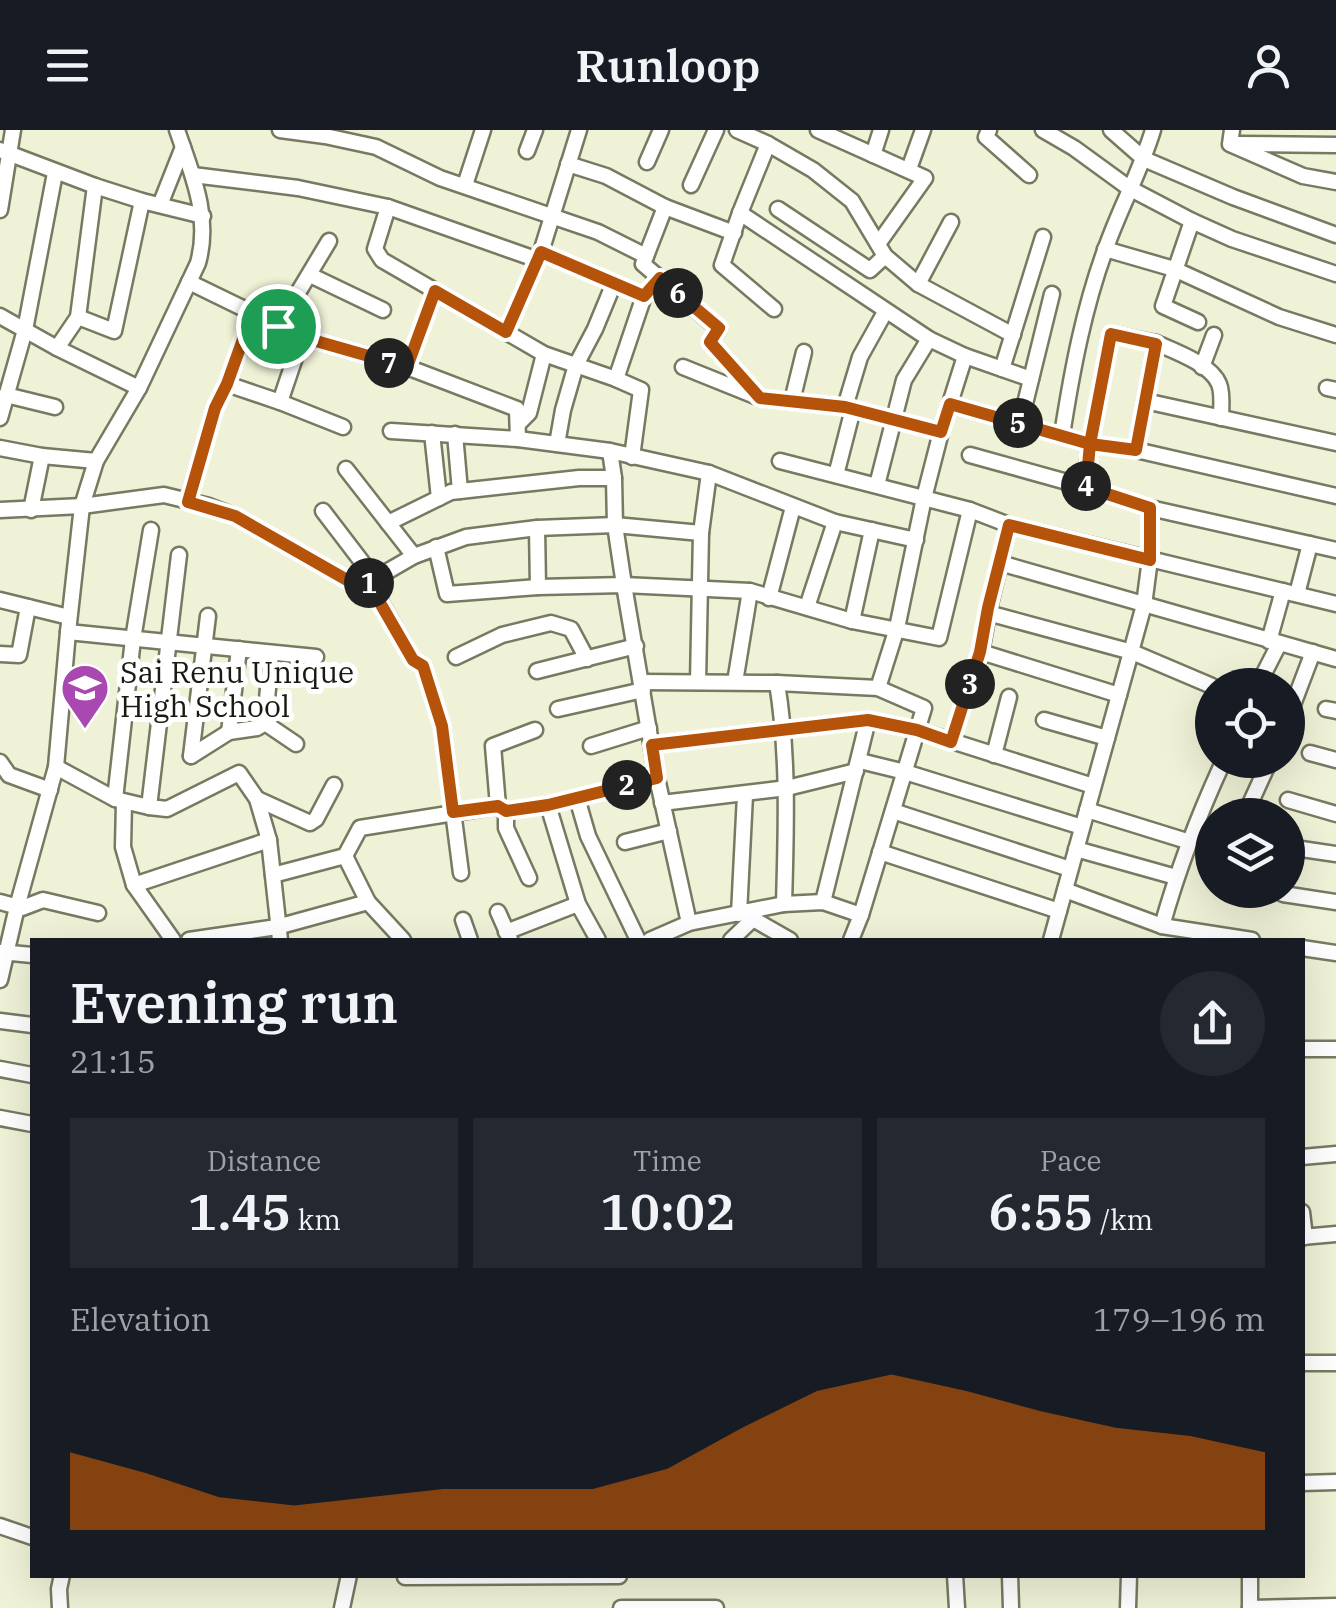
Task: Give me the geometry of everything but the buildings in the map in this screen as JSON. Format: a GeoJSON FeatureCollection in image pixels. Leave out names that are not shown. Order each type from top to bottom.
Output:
{"type":"FeatureCollection","features":[{"type":"Feature","properties":{"kind":"street"},"geometry":{"type":"LineString","coordinates":[[0,210],[5,152],[13,130]]}},
{"type":"Feature","properties":{"kind":"street"},"geometry":{"type":"LineString","coordinates":[[0,980],[4,952],[56,768],[82,506],[96,461],[139,388],[204,244],[203,216],[177,130]]}},
{"type":"Feature","properties":{"kind":"street"},"geometry":{"type":"LineString","coordinates":[[280,130],[376,147],[421,170],[598,232],[646,256]]}},
{"type":"Feature","properties":{"kind":"street"},"geometry":{"type":"LineString","coordinates":[[465,185],[483,130]]}},
{"type":"Feature","properties":{"kind":"street"},"geometry":{"type":"LineString","coordinates":[[527,151],[534,130]]}},
{"type":"Feature","properties":{"kind":"street"},"geometry":{"type":"LineString","coordinates":[[506,332],[540,256],[579,130]]}},
{"type":"Feature","properties":{"kind":"street"},"geometry":{"type":"LineString","coordinates":[[647,162],[661,130]]}},
{"type":"Feature","properties":{"kind":"street"},"geometry":{"type":"LineString","coordinates":[[691,185],[716,130]]}},
{"type":"Feature","properties":{"kind":"street"},"geometry":{"type":"LineString","coordinates":[[737,130],[761,138],[813,170],[852,201],[881,250],[918,284],[1013,335]]}},
{"type":"Feature","properties":{"kind":"street"},"geometry":{"type":"LineString","coordinates":[[778,209],[870,270],[925,178],[818,130]]}},
{"type":"Feature","properties":{"kind":"street"},"geometry":{"type":"LineString","coordinates":[[873,154],[881,130]]}},
{"type":"Feature","properties":{"kind":"street"},"geometry":{"type":"LineString","coordinates":[[909,169],[923,130]]}},
{"type":"Feature","properties":{"kind":"street"},"geometry":{"type":"LineString","coordinates":[[989,130],[986,137],[1029,174]]}},
{"type":"Feature","properties":{"kind":"street"},"geometry":{"type":"LineString","coordinates":[[1043,130],[1129,188],[1192,221],[1232,239],[1336,274]]}},
{"type":"Feature","properties":{"kind":"street"},"geometry":{"type":"LineString","coordinates":[[1074,148],[1075,130]]}},
{"type":"Feature","properties":{"kind":"street"},"geometry":{"type":"LineString","coordinates":[[1112,130],[1144,160],[1336,235]]}},
{"type":"Feature","properties":{"kind":"street"},"geometry":{"type":"LineString","coordinates":[[1062,435],[1073,366],[1105,250],[1154,130]]}},
{"type":"Feature","properties":{"kind":"street"},"geometry":{"type":"LineString","coordinates":[[1231,137],[1336,145]]}},
{"type":"Feature","properties":{"kind":"street"},"geometry":{"type":"LineString","coordinates":[[1231,137],[1303,176],[1336,182]]}},
{"type":"Feature","properties":{"kind":"street"},"geometry":{"type":"LineString","coordinates":[[761,138],[722,265],[774,309]]}},
{"type":"Feature","properties":{"kind":"street"},"geometry":{"type":"LineString","coordinates":[[160,205],[183,147]]}},
{"type":"Feature","properties":{"kind":"street"},"geometry":{"type":"LineString","coordinates":[[5,152],[95,186],[203,216]]}},
{"type":"Feature","properties":{"kind":"street"},"geometry":{"type":"LineString","coordinates":[[568,164],[606,176],[665,207],[734,234]]}},
{"type":"Feature","properties":{"kind":"street"},"geometry":{"type":"LineString","coordinates":[[0,418],[25,330],[55,172]]}},
{"type":"Feature","properties":{"kind":"street"},"geometry":{"type":"LineString","coordinates":[[193,175],[298,188],[388,207],[540,256],[644,296]]}},
{"type":"Feature","properties":{"kind":"street"},"geometry":{"type":"LineString","coordinates":[[58,348],[78,318],[95,186]]}},
{"type":"Feature","properties":{"kind":"street"},"geometry":{"type":"LineString","coordinates":[[78,318],[114,331],[142,201]]}},
{"type":"Feature","properties":{"kind":"street"},"geometry":{"type":"LineString","coordinates":[[388,207],[375,249],[382,260],[544,354],[641,390],[632,457]]}},
{"type":"Feature","properties":{"kind":"street"},"geometry":{"type":"LineString","coordinates":[[665,207],[644,264],[719,328],[710,342],[760,398]]}},
{"type":"Feature","properties":{"kind":"street"},"geometry":{"type":"LineString","coordinates":[[740,213],[929,339],[964,356],[1031,379]]}},
{"type":"Feature","properties":{"kind":"street"},"geometry":{"type":"LineString","coordinates":[[1192,221],[1163,306],[1198,322]]}},
{"type":"Feature","properties":{"kind":"street"},"geometry":{"type":"LineString","coordinates":[[918,284],[951,222]]}},
{"type":"Feature","properties":{"kind":"street"},"geometry":{"type":"LineString","coordinates":[[1002,368],[1043,236]]}},
{"type":"Feature","properties":{"kind":"street"},"geometry":{"type":"LineString","coordinates":[[278,326],[329,240]]}},
{"type":"Feature","properties":{"kind":"street"},"geometry":{"type":"LineString","coordinates":[[1105,250],[1174,269],[1279,317],[1336,335]]}},
{"type":"Feature","properties":{"kind":"street"},"geometry":{"type":"LineString","coordinates":[[310,276],[382,310]]}},
{"type":"Feature","properties":{"kind":"street"},"geometry":{"type":"LineString","coordinates":[[616,379],[644,296],[660,278]]}},
{"type":"Feature","properties":{"kind":"street"},"geometry":{"type":"LineString","coordinates":[[188,282],[302,337],[407,367],[517,408],[518,432]]}},
{"type":"Feature","properties":{"kind":"street"},"geometry":{"type":"LineString","coordinates":[[557,444],[576,366],[614,283]]}},
{"type":"Feature","properties":{"kind":"street"},"geometry":{"type":"LineString","coordinates":[[407,367],[435,291]]}},
{"type":"Feature","properties":{"kind":"street"},"geometry":{"type":"LineString","coordinates":[[1020,424],[1052,294]]}},
{"type":"Feature","properties":{"kind":"street"},"geometry":{"type":"LineString","coordinates":[[836,475],[860,357],[885,312]]}},
{"type":"Feature","properties":{"kind":"street"},"geometry":{"type":"LineString","coordinates":[[188,502],[215,408],[252,314]]}},
{"type":"Feature","properties":{"kind":"street"},"geometry":{"type":"LineString","coordinates":[[0,316],[139,388]]}},
{"type":"Feature","properties":{"kind":"street"},"geometry":{"type":"LineString","coordinates":[[1086,487],[1111,334],[1156,344],[1202,366],[1219,383],[1221,418]]}},
{"type":"Feature","properties":{"kind":"street"},"geometry":{"type":"LineString","coordinates":[[1202,366],[1214,336]]}},
{"type":"Feature","properties":{"kind":"street"},"geometry":{"type":"LineString","coordinates":[[280,402],[302,337]]}},
{"type":"Feature","properties":{"kind":"street"},"geometry":{"type":"LineString","coordinates":[[877,485],[904,380],[929,339]]}},
{"type":"Feature","properties":{"kind":"street"},"geometry":{"type":"LineString","coordinates":[[1136,450],[1156,344]]}},
{"type":"Feature","properties":{"kind":"street"},"geometry":{"type":"LineString","coordinates":[[792,401],[804,352]]}},
{"type":"Feature","properties":{"kind":"street"},"geometry":{"type":"LineString","coordinates":[[518,432],[529,414],[544,354]]}},
{"type":"Feature","properties":{"kind":"street"},"geometry":{"type":"LineString","coordinates":[[878,688],[897,628],[924,498],[964,356]]}},
{"type":"Feature","properties":{"kind":"street"},"geometry":{"type":"LineString","coordinates":[[682,367],[760,398],[849,408],[941,432]]}},
{"type":"Feature","properties":{"kind":"street"},"geometry":{"type":"LineString","coordinates":[[227,384],[343,427]]}},
{"type":"Feature","properties":{"kind":"street"},"geometry":{"type":"LineString","coordinates":[[6,396],[55,407]]}},
{"type":"Feature","properties":{"kind":"street"},"geometry":{"type":"LineString","coordinates":[[1146,401],[1336,443]]}},
{"type":"Feature","properties":{"kind":"street"},"geometry":{"type":"LineString","coordinates":[[950,404],[1090,444],[1136,450],[1336,496]]}},
{"type":"Feature","properties":{"kind":"street"},"geometry":{"type":"LineString","coordinates":[[391,432],[518,432],[557,444],[610,451],[708,473],[835,522],[916,540]]}},
{"type":"Feature","properties":{"kind":"street"},"geometry":{"type":"LineString","coordinates":[[432,433],[438,498]]}},
{"type":"Feature","properties":{"kind":"street"},"geometry":{"type":"LineString","coordinates":[[455,434],[460,492]]}},
{"type":"Feature","properties":{"kind":"street"},"geometry":{"type":"LineString","coordinates":[[0,448],[96,461]]}},
{"type":"Feature","properties":{"kind":"street"},"geometry":{"type":"LineString","coordinates":[[610,451],[624,585],[657,778],[689,923]]}},
{"type":"Feature","properties":{"kind":"street"},"geometry":{"type":"LineString","coordinates":[[970,454],[1150,508],[1336,550]]}},
{"type":"Feature","properties":{"kind":"street"},"geometry":{"type":"LineString","coordinates":[[31,510],[42,456]]}},
{"type":"Feature","properties":{"kind":"street"},"geometry":{"type":"LineString","coordinates":[[780,461],[970,510],[1009,525],[1336,604]]}},
{"type":"Feature","properties":{"kind":"street"},"geometry":{"type":"LineString","coordinates":[[346,469],[414,556]]}},
{"type":"Feature","properties":{"kind":"street"},"geometry":{"type":"LineString","coordinates":[[698,682],[701,534],[708,473]]}},
{"type":"Feature","properties":{"kind":"street"},"geometry":{"type":"LineString","coordinates":[[388,523],[438,498],[460,492],[579,478],[614,478]]}},
{"type":"Feature","properties":{"kind":"street"},"geometry":{"type":"LineString","coordinates":[[0,510],[82,506],[164,495],[235,516],[361,586],[414,556],[466,536],[615,524],[701,534]]}},
{"type":"Feature","properties":{"kind":"street"},"geometry":{"type":"LineString","coordinates":[[769,598],[793,507]]}},
{"type":"Feature","properties":{"kind":"street"},"geometry":{"type":"LineString","coordinates":[[1052,938],[1144,605],[1150,560],[1150,508]]}},
{"type":"Feature","properties":{"kind":"street"},"geometry":{"type":"LineString","coordinates":[[323,510],[372,581],[413,660],[423,666],[442,726],[461,873]]}},
{"type":"Feature","properties":{"kind":"street"},"geometry":{"type":"LineString","coordinates":[[436,547],[447,594],[624,585],[750,591],[852,621],[939,638],[970,510]]}},
{"type":"Feature","properties":{"kind":"street"},"geometry":{"type":"LineString","coordinates":[[807,608],[835,522]]}},
{"type":"Feature","properties":{"kind":"street"},"geometry":{"type":"LineString","coordinates":[[951,742],[980,652],[1009,525]]}},
{"type":"Feature","properties":{"kind":"street"},"geometry":{"type":"LineString","coordinates":[[536,528],[538,587]]}},
{"type":"Feature","properties":{"kind":"street"},"geometry":{"type":"LineString","coordinates":[[151,530],[133,639],[120,800],[122,848],[134,885],[172,938]]}},
{"type":"Feature","properties":{"kind":"street"},"geometry":{"type":"LineString","coordinates":[[852,621],[872,530]]}},
{"type":"Feature","properties":{"kind":"street"},"geometry":{"type":"LineString","coordinates":[[1264,668],[1310,544]]}},
{"type":"Feature","properties":{"kind":"street"},"geometry":{"type":"LineString","coordinates":[[149,808],[179,555]]}},
{"type":"Feature","properties":{"kind":"street"},"geometry":{"type":"LineString","coordinates":[[1000,563],[1336,659]]}},
{"type":"Feature","properties":{"kind":"street"},"geometry":{"type":"LineString","coordinates":[[735,682],[750,591]]}},
{"type":"Feature","properties":{"kind":"street"},"geometry":{"type":"LineString","coordinates":[[0,600],[69,624],[133,639],[316,657]]}},
{"type":"Feature","properties":{"kind":"street"},"geometry":{"type":"LineString","coordinates":[[0,654],[20,653],[28,607]]}},
{"type":"Feature","properties":{"kind":"street"},"geometry":{"type":"LineString","coordinates":[[988,614],[1132,652],[1195,679]]}},
{"type":"Feature","properties":{"kind":"street"},"geometry":{"type":"LineString","coordinates":[[208,616],[191,756],[229,732],[266,723],[271,653]]}},
{"type":"Feature","properties":{"kind":"street"},"geometry":{"type":"LineString","coordinates":[[456,657],[502,636],[551,623],[571,629],[587,659]]}},
{"type":"Feature","properties":{"kind":"street"},"geometry":{"type":"LineString","coordinates":[[537,671],[636,646]]}},
{"type":"Feature","properties":{"kind":"street"},"geometry":{"type":"LineString","coordinates":[[229,732],[239,650]]}},
{"type":"Feature","properties":{"kind":"street"},"geometry":{"type":"LineString","coordinates":[[980,652],[1119,695]]}},
{"type":"Feature","properties":{"kind":"street"},"geometry":{"type":"LineString","coordinates":[[1305,673],[1313,652]]}},
{"type":"Feature","properties":{"kind":"street"},"geometry":{"type":"LineString","coordinates":[[558,709],[642,686],[698,682],[878,688],[924,708],[852,938]]}},
{"type":"Feature","properties":{"kind":"street"},"geometry":{"type":"LineString","coordinates":[[777,683],[784,728],[786,788],[784,904]]}},
{"type":"Feature","properties":{"kind":"street"},"geometry":{"type":"LineString","coordinates":[[994,755],[1009,697]]}},
{"type":"Feature","properties":{"kind":"street"},"geometry":{"type":"LineString","coordinates":[[823,902],[868,720]]}},
{"type":"Feature","properties":{"kind":"street"},"geometry":{"type":"LineString","coordinates":[[652,745],[868,720],[917,730],[1093,786]]}},
{"type":"Feature","properties":{"kind":"street"},"geometry":{"type":"LineString","coordinates":[[1044,720],[1106,738]]}},
{"type":"Feature","properties":{"kind":"street"},"geometry":{"type":"LineString","coordinates":[[266,723],[296,744]]}},
{"type":"Feature","properties":{"kind":"street"},"geometry":{"type":"LineString","coordinates":[[591,746],[649,728]]}},
{"type":"Feature","properties":{"kind":"street"},"geometry":{"type":"LineString","coordinates":[[530,878],[506,828],[493,746],[534,730]]}},
{"type":"Feature","properties":{"kind":"street"},"geometry":{"type":"LineString","coordinates":[[1310,753],[1336,760]]}},
{"type":"Feature","properties":{"kind":"street"},"geometry":{"type":"LineString","coordinates":[[0,762],[9,776],[50,790]]}},
{"type":"Feature","properties":{"kind":"street"},"geometry":{"type":"LineString","coordinates":[[662,804],[786,788],[858,766],[904,772],[1082,827]]}},
{"type":"Feature","properties":{"kind":"street"},"geometry":{"type":"LineString","coordinates":[[56,768],[120,800],[167,809],[239,773],[257,800],[268,840],[278,934]]}},
{"type":"Feature","properties":{"kind":"street"},"geometry":{"type":"LineString","coordinates":[[273,875],[345,856],[360,828],[453,812],[548,805],[657,778]]}},
{"type":"Feature","properties":{"kind":"street"},"geometry":{"type":"LineString","coordinates":[[257,800],[310,823],[334,785]]}},
{"type":"Feature","properties":{"kind":"street"},"geometry":{"type":"LineString","coordinates":[[732,938],[746,915],[745,795]]}},
{"type":"Feature","properties":{"kind":"street"},"geometry":{"type":"LineString","coordinates":[[577,798],[588,836],[637,938]]}},
{"type":"Feature","properties":{"kind":"street"},"geometry":{"type":"LineString","coordinates":[[548,805],[578,904],[597,938]]}},
{"type":"Feature","properties":{"kind":"street"},"geometry":{"type":"LineString","coordinates":[[1305,805],[1336,814]]}},
{"type":"Feature","properties":{"kind":"street"},"geometry":{"type":"LineString","coordinates":[[1086,810],[1190,842]]}},
{"type":"Feature","properties":{"kind":"street"},"geometry":{"type":"LineString","coordinates":[[892,812],[1070,870]]}},
{"type":"Feature","properties":{"kind":"street"},"geometry":{"type":"LineString","coordinates":[[1162,926],[1195,827]]}},
{"type":"Feature","properties":{"kind":"street"},"geometry":{"type":"LineString","coordinates":[[625,842],[669,831]]}},
{"type":"Feature","properties":{"kind":"street"},"geometry":{"type":"LineString","coordinates":[[134,885],[268,840]]}},
{"type":"Feature","properties":{"kind":"street"},"geometry":{"type":"LineString","coordinates":[[1076,849],[1176,878]]}},
{"type":"Feature","properties":{"kind":"street"},"geometry":{"type":"LineString","coordinates":[[1305,849],[1336,854]]}},
{"type":"Feature","properties":{"kind":"street"},"geometry":{"type":"LineString","coordinates":[[880,852],[1059,911]]}},
{"type":"Feature","properties":{"kind":"street"},"geometry":{"type":"LineString","coordinates":[[345,856],[368,902],[401,938]]}},
{"type":"Feature","properties":{"kind":"street"},"geometry":{"type":"LineString","coordinates":[[1065,890],[1162,926],[1196,936],[1224,938]]}},
{"type":"Feature","properties":{"kind":"street"},"geometry":{"type":"LineString","coordinates":[[1305,897],[1336,902]]}},
{"type":"Feature","properties":{"kind":"street"},"geometry":{"type":"LineString","coordinates":[[0,902],[26,907],[42,900],[98,913]]}},
{"type":"Feature","properties":{"kind":"street"},"geometry":{"type":"LineString","coordinates":[[219,938],[278,934],[368,902]]}},
{"type":"Feature","properties":{"kind":"street"},"geometry":{"type":"LineString","coordinates":[[655,938],[689,923],[746,915],[784,904],[823,902],[861,914]]}},
{"type":"Feature","properties":{"kind":"street"},"geometry":{"type":"LineString","coordinates":[[498,912],[508,936],[578,904]]}},
{"type":"Feature","properties":{"kind":"street"},"geometry":{"type":"LineString","coordinates":[[746,915],[783,938]]}},
{"type":"Feature","properties":{"kind":"street"},"geometry":{"type":"LineString","coordinates":[[463,920],[469,938]]}},
{"type":"Feature","properties":{"kind":"street"},"geometry":{"type":"LineString","coordinates":[[1305,948],[1336,953]]}},
{"type":"Feature","properties":{"kind":"street"},"geometry":{"type":"LineString","coordinates":[[4,952],[30,955]]}},
{"type":"Feature","properties":{"kind":"street"},"geometry":{"type":"LineString","coordinates":[[0,1021],[30,1026]]}},
{"type":"Feature","properties":{"kind":"street"},"geometry":{"type":"LineString","coordinates":[[1305,1049],[1336,1049]]}},
{"type":"Feature","properties":{"kind":"street"},"geometry":{"type":"LineString","coordinates":[[0,1069],[30,1076]]}},
{"type":"Feature","properties":{"kind":"street"},"geometry":{"type":"LineString","coordinates":[[0,1118],[30,1124]]}},
{"type":"Feature","properties":{"kind":"street"},"geometry":{"type":"LineString","coordinates":[[1305,1157],[1336,1154]]}},
{"type":"Feature","properties":{"kind":"street"},"geometry":{"type":"LineString","coordinates":[[1305,1237],[1336,1234]]}},
{"type":"Feature","properties":{"kind":"street"},"geometry":{"type":"LineString","coordinates":[[1305,1363],[1336,1362]]}},
{"type":"Feature","properties":{"kind":"street"},"geometry":{"type":"LineString","coordinates":[[1305,1483],[1336,1482]]}},
{"type":"Feature","properties":{"kind":"street"},"geometry":{"type":"LineString","coordinates":[[0,1526],[30,1536]]}},
{"type":"Feature","properties":{"kind":"street"},"geometry":{"type":"LineString","coordinates":[[60,1608],[61,1578]]}},
{"type":"Feature","properties":{"kind":"street"},"geometry":{"type":"LineString","coordinates":[[342,1608],[348,1578]]}},
{"type":"Feature","properties":{"kind":"street"},"geometry":{"type":"LineString","coordinates":[[956,1578],[957,1608]]}},
{"type":"Feature","properties":{"kind":"street"},"geometry":{"type":"LineString","coordinates":[[1010,1578],[1011,1608]]}},
{"type":"Feature","properties":{"kind":"street"},"geometry":{"type":"LineString","coordinates":[[1128,1608],[1129,1578]]}},
{"type":"Feature","properties":{"kind":"street"},"geometry":{"type":"LineString","coordinates":[[1250,1578],[1250,1608],[1336,1606]]}},
{"type":"Feature","properties":{"kind":"street"},"geometry":{"type":"LineString","coordinates":[[621,1608],[716,1608]]}},
{"type":"Feature","properties":{"kind":"place","name":"Sai Renu Unique High School"},"geometry":{"type":"Point","coordinates":[85,730]}},
{"type":"Feature","properties":{"kind":"route"},"geometry":{"type":"LineString","coordinates":[[278,326],[252,314],[215,408],[188,502],[235,516],[354,584],[368,582],[413,660],[423,666],[442,726],[453,812],[548,805],[657,778],[652,745],[868,720],[951,742],[980,652],[1009,525],[1150,560],[1150,508],[1086,487],[1090,444],[1136,450],[1156,344],[1111,334],[1090,444],[950,404],[941,432],[845,407],[760,398],[710,342],[719,328],[660,278],[644,296],[541,252],[506,332],[435,291],[407,367],[302,337],[278,326]]}}]}
